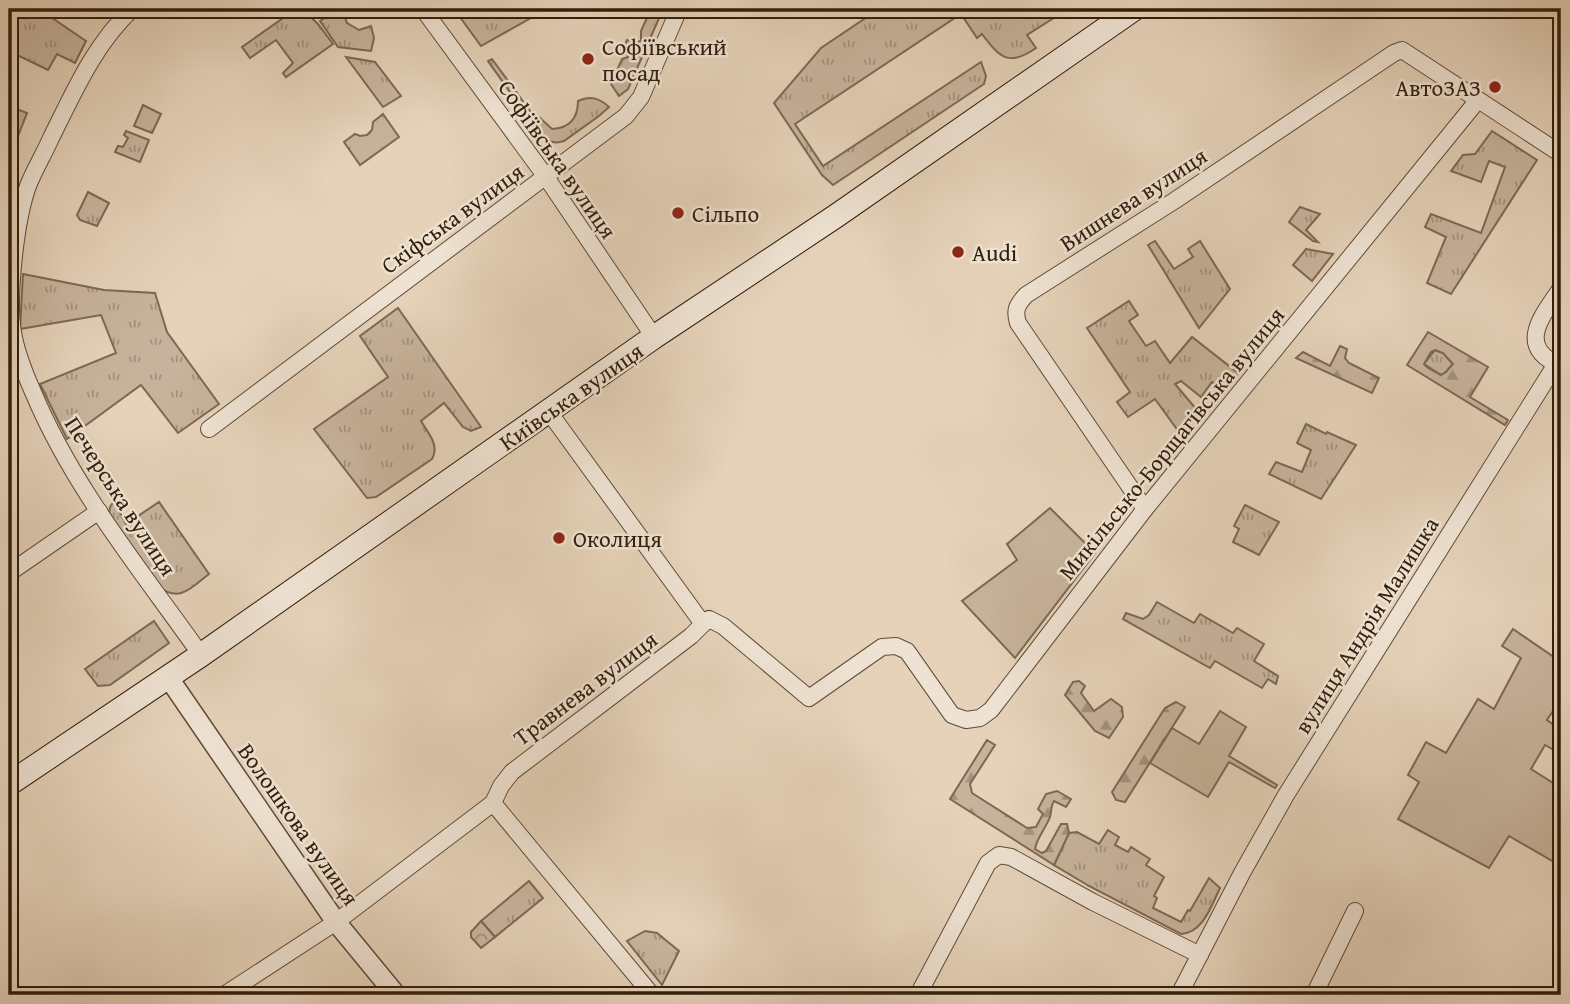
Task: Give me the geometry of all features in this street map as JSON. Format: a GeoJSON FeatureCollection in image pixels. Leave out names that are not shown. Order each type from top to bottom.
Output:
{"type":"FeatureCollection","features":[{"type":"Feature","properties":{"kind":"main road","name":"Київська вулиця"},"geometry":{"type":"LineString","coordinates":[[9,784],[168,677],[654,337],[836,216],[1134,9]]}},
{"type":"Feature","properties":{"kind":"street","name":"Печерська вулиця"},"geometry":{"type":"LineString","coordinates":[[132,9],[116,24],[91,60],[28,185],[18,222],[12,300],[13,333],[27,379],[50,434],[99,511],[201,654]]}},
{"type":"Feature","properties":{"kind":"street","name":"Софіївська вулиця"},"geometry":{"type":"LineString","coordinates":[[423,9],[546,177],[654,337]]}},
{"type":"Feature","properties":{"kind":"street","name":"Скіфська вулиця"},"geometry":{"type":"LineString","coordinates":[[209,429],[626,117],[641,97],[679,9]]}},
{"type":"Feature","properties":{"kind":"street","name":"Вишнева вулиця"},"geometry":{"type":"LineString","coordinates":[[1144,509],[1018,323],[1015,314],[1017,305],[1026,295],[1174,201],[1394,53],[1402,50],[1408,53],[1478,100]]}},
{"type":"Feature","properties":{"kind":"street"},"geometry":{"type":"LineString","coordinates":[[1478,100],[1561,154]]}},
{"type":"Feature","properties":{"kind":"street","name":"Микільсько-Борщагівська вулиця"},"geometry":{"type":"LineString","coordinates":[[702,624],[709,619],[723,626],[809,698],[882,647],[896,646],[907,651],[951,715],[966,720],[980,718],[991,710],[1144,509],[1478,100]]}},
{"type":"Feature","properties":{"kind":"street","name":"вулиця Андрія Малишка"},"geometry":{"type":"LineString","coordinates":[[1179,995],[1286,795],[1559,365],[1541,352],[1535,334],[1538,323],[1561,288]]}},
{"type":"Feature","properties":{"kind":"street"},"geometry":{"type":"LineString","coordinates":[[549,412],[702,624]]}},
{"type":"Feature","properties":{"kind":"street"},"geometry":{"type":"LineString","coordinates":[[9,573],[99,511]]}},
{"type":"Feature","properties":{"kind":"street","name":"Травнева вулиця"},"geometry":{"type":"LineString","coordinates":[[493,803],[500,786],[512,772],[691,636],[702,624]]}},
{"type":"Feature","properties":{"kind":"street","name":"Волошкова вулиця"},"geometry":{"type":"LineString","coordinates":[[168,677],[336,922],[396,995]]}},
{"type":"Feature","properties":{"kind":"street"},"geometry":{"type":"LineString","coordinates":[[224,995],[336,922],[493,803],[652,995]]}},
{"type":"Feature","properties":{"kind":"street"},"geometry":{"type":"LineString","coordinates":[[918,995],[988,863],[999,855],[1011,857],[1093,902],[1200,955]]}},
{"type":"Feature","properties":{"kind":"street"},"geometry":{"type":"LineString","coordinates":[[1314,995],[1355,911]]}},
{"type":"Feature","properties":{"kind":"green space"},"geometry":{"type":"Polygon","coordinates":[[[13,9],[39,9],[86,41],[75,63],[57,54],[48,70],[13,53],[9,57],[9,17],[13,9]]]}},
{"type":"Feature","properties":{"kind":"green space"},"geometry":{"type":"Polygon","coordinates":[[[296,9],[302,9],[318,24],[333,44],[286,77],[283,73],[293,63],[276,40],[250,58],[242,47],[296,9]]]}},
{"type":"Feature","properties":{"kind":"green space"},"geometry":{"type":"Polygon","coordinates":[[[338,9],[345,9],[347,23],[359,30],[371,26],[374,38],[371,51],[338,47],[320,21],[338,9]]]}},
{"type":"Feature","properties":{"kind":"green space"},"geometry":{"type":"Polygon","coordinates":[[[463,9],[472,9],[479,18],[492,9],[547,9],[481,46],[457,13],[463,9]]]}},
{"type":"Feature","properties":{"kind":"green space"},"geometry":{"type":"Polygon","coordinates":[[[651,9],[663,9],[628,89],[619,96],[611,84],[622,59],[628,57],[623,50],[627,40],[637,43],[641,40],[641,31],[651,9]]]}},
{"type":"Feature","properties":{"kind":"green space"},"geometry":{"type":"Polygon","coordinates":[[[879,9],[1068,9],[1027,35],[1036,48],[1012,58],[1000,54],[982,34],[977,38],[961,14],[795,124],[823,166],[981,62],[986,76],[984,84],[833,185],[822,175],[774,103],[821,48],[879,9]]]}},
{"type":"Feature","properties":{"kind":"green space"},"geometry":{"type":"Polygon","coordinates":[[[346,57],[375,62],[401,96],[383,107],[346,57]]]}},
{"type":"Feature","properties":{"kind":"green space"},"geometry":{"type":"Polygon","coordinates":[[[492,59],[536,119],[539,117],[552,129],[563,127],[574,118],[578,101],[582,99],[594,98],[609,107],[564,141],[550,141],[542,137],[488,61],[492,59]]]}},
{"type":"Feature","properties":{"kind":"green space"},"geometry":{"type":"Polygon","coordinates":[[[143,105],[161,114],[152,133],[134,126],[143,105]]]}},
{"type":"Feature","properties":{"kind":"green space"},"geometry":{"type":"Polygon","coordinates":[[[9,106],[27,113],[16,141],[11,145],[9,145],[9,106]]]}},
{"type":"Feature","properties":{"kind":"green space"},"geometry":{"type":"Polygon","coordinates":[[[383,114],[399,137],[360,165],[344,142],[355,134],[367,135],[372,130],[373,122],[383,114]]]}},
{"type":"Feature","properties":{"kind":"green space"},"geometry":{"type":"Polygon","coordinates":[[[126,131],[149,140],[140,162],[115,152],[118,146],[123,147],[128,138],[124,135],[126,131]]]}},
{"type":"Feature","properties":{"kind":"green space"},"geometry":{"type":"Polygon","coordinates":[[[1492,131],[1537,160],[1451,294],[1427,283],[1446,237],[1425,227],[1431,214],[1481,233],[1505,167],[1489,161],[1481,182],[1451,171],[1463,155],[1475,154],[1492,131]]]}},
{"type":"Feature","properties":{"kind":"green space"},"geometry":{"type":"Polygon","coordinates":[[[88,192],[109,203],[97,226],[80,220],[77,215],[88,192]]]}},
{"type":"Feature","properties":{"kind":"green space"},"geometry":{"type":"Polygon","coordinates":[[[1300,207],[1320,214],[1306,230],[1318,242],[1289,222],[1300,207]]]}},
{"type":"Feature","properties":{"kind":"green space"},"geometry":{"type":"Polygon","coordinates":[[[1155,241],[1174,269],[1193,257],[1188,249],[1200,241],[1230,289],[1199,328],[1148,245],[1155,241]]]}},
{"type":"Feature","properties":{"kind":"green space"},"geometry":{"type":"Polygon","coordinates":[[[1306,249],[1333,254],[1312,281],[1293,265],[1306,249]]]}},
{"type":"Feature","properties":{"kind":"green space"},"geometry":{"type":"Polygon","coordinates":[[[23,274],[104,290],[155,293],[167,332],[219,404],[178,433],[141,385],[67,439],[40,384],[116,353],[101,315],[20,329],[23,274]]]}},
{"type":"Feature","properties":{"kind":"green space"},"geometry":{"type":"Polygon","coordinates":[[[1129,301],[1138,315],[1129,321],[1146,346],[1155,341],[1170,363],[1192,337],[1238,373],[1224,391],[1212,382],[1201,397],[1181,381],[1175,384],[1197,410],[1179,432],[1155,399],[1128,417],[1117,402],[1130,392],[1087,328],[1129,301]]]}},
{"type":"Feature","properties":{"kind":"green space"},"geometry":{"type":"Polygon","coordinates":[[[398,308],[481,427],[471,431],[463,427],[444,403],[421,421],[434,444],[432,459],[376,497],[367,498],[314,429],[388,377],[360,336],[398,308]]]}},
{"type":"Feature","properties":{"kind":"green space"},"geometry":{"type":"Polygon","coordinates":[[[1428,332],[1488,367],[1470,397],[1508,420],[1505,425],[1407,365],[1428,332]],[[1435,350],[1431,352],[1424,364],[1441,375],[1453,364],[1443,353],[1435,350]]]}},
{"type":"Feature","properties":{"kind":"green space"},"geometry":{"type":"Polygon","coordinates":[[[1340,346],[1347,349],[1345,358],[1349,363],[1379,378],[1372,393],[1296,358],[1303,352],[1330,366],[1340,346]]]}},
{"type":"Feature","properties":{"kind":"green space"},"geometry":{"type":"Polygon","coordinates":[[[1435,350],[1443,353],[1453,364],[1441,375],[1424,364],[1435,350]]]}},
{"type":"Feature","properties":{"kind":"green space"},"geometry":{"type":"Polygon","coordinates":[[[1306,424],[1356,445],[1321,499],[1269,474],[1276,462],[1302,472],[1311,450],[1297,443],[1306,424]]]}},
{"type":"Feature","properties":{"kind":"green space"},"geometry":{"type":"Polygon","coordinates":[[[114,501],[126,524],[159,502],[209,574],[180,593],[166,592],[159,587],[109,514],[114,501]]]}},
{"type":"Feature","properties":{"kind":"green space"},"geometry":{"type":"Polygon","coordinates":[[[1245,505],[1279,522],[1259,555],[1233,542],[1239,529],[1234,526],[1245,505]]]}},
{"type":"Feature","properties":{"kind":"green space"},"geometry":{"type":"Polygon","coordinates":[[[1050,508],[1095,553],[1015,658],[962,601],[1017,560],[1007,544],[1050,508]]]}},
{"type":"Feature","properties":{"kind":"green space"},"geometry":{"type":"Polygon","coordinates":[[[1157,602],[1194,623],[1200,614],[1233,633],[1237,628],[1264,644],[1254,661],[1278,676],[1276,684],[1268,679],[1262,688],[1215,661],[1210,668],[1123,619],[1126,613],[1143,619],[1157,602]]]}},
{"type":"Feature","properties":{"kind":"green space"},"geometry":{"type":"Polygon","coordinates":[[[154,621],[169,643],[110,685],[98,686],[85,669],[154,621]]]}},
{"type":"Feature","properties":{"kind":"green space"},"geometry":{"type":"Polygon","coordinates":[[[1513,629],[1561,662],[1561,699],[1547,720],[1561,730],[1561,754],[1545,745],[1531,769],[1561,788],[1561,866],[1509,836],[1489,868],[1398,819],[1419,782],[1408,775],[1426,742],[1446,753],[1478,699],[1494,709],[1521,658],[1502,646],[1513,629]]]}},
{"type":"Feature","properties":{"kind":"green space"},"geometry":{"type":"Polygon","coordinates":[[[1079,681],[1085,686],[1081,693],[1094,711],[1111,699],[1122,707],[1123,717],[1109,738],[1095,731],[1065,695],[1073,682],[1079,681]]]}},
{"type":"Feature","properties":{"kind":"green space"},"geometry":{"type":"Polygon","coordinates":[[[1176,702],[1185,707],[1125,802],[1116,800],[1112,792],[1165,708],[1176,702]]]}},
{"type":"Feature","properties":{"kind":"green space"},"geometry":{"type":"Polygon","coordinates":[[[1220,711],[1246,727],[1229,756],[1277,785],[1275,788],[1229,762],[1208,797],[1150,763],[1172,728],[1199,744],[1220,711]]]}},
{"type":"Feature","properties":{"kind":"green space"},"geometry":{"type":"Polygon","coordinates":[[[987,740],[995,745],[970,784],[972,793],[1027,828],[1036,827],[1043,814],[1038,809],[1046,794],[1057,791],[1071,799],[1066,807],[1054,801],[1050,817],[1036,845],[1035,849],[1042,853],[1046,851],[1061,824],[1067,824],[1069,833],[1054,865],[950,799],[987,740]]]}},
{"type":"Feature","properties":{"kind":"green space"},"geometry":{"type":"Polygon","coordinates":[[[1108,830],[1119,837],[1115,845],[1128,852],[1131,847],[1150,859],[1146,865],[1164,877],[1154,896],[1157,898],[1153,908],[1181,922],[1209,878],[1220,888],[1201,924],[1181,934],[1054,865],[1069,833],[1077,832],[1099,844],[1108,830]]]}},
{"type":"Feature","properties":{"kind":"green space"},"geometry":{"type":"Polygon","coordinates":[[[529,881],[543,898],[495,937],[481,921],[529,881]]]}},
{"type":"Feature","properties":{"kind":"green space"},"geometry":{"type":"Polygon","coordinates":[[[481,921],[495,937],[481,948],[471,937],[471,932],[481,921]]]}},
{"type":"Feature","properties":{"kind":"green space"},"geometry":{"type":"Polygon","coordinates":[[[645,931],[657,933],[679,951],[662,985],[627,941],[645,931]]]}},
{"type":"Feature","properties":{"kind":"place","name":"Софіївський посад"},"geometry":{"type":"Point","coordinates":[588,59]}},
{"type":"Feature","properties":{"kind":"place","name":"АвтоЗАЗ"},"geometry":{"type":"Point","coordinates":[1495,87]}},
{"type":"Feature","properties":{"kind":"place","name":"Сільпо"},"geometry":{"type":"Point","coordinates":[678,213]}},
{"type":"Feature","properties":{"kind":"place","name":"Audi"},"geometry":{"type":"Point","coordinates":[958,252]}},
{"type":"Feature","properties":{"kind":"place","name":"Околиця"},"geometry":{"type":"Point","coordinates":[559,538]}}]}
